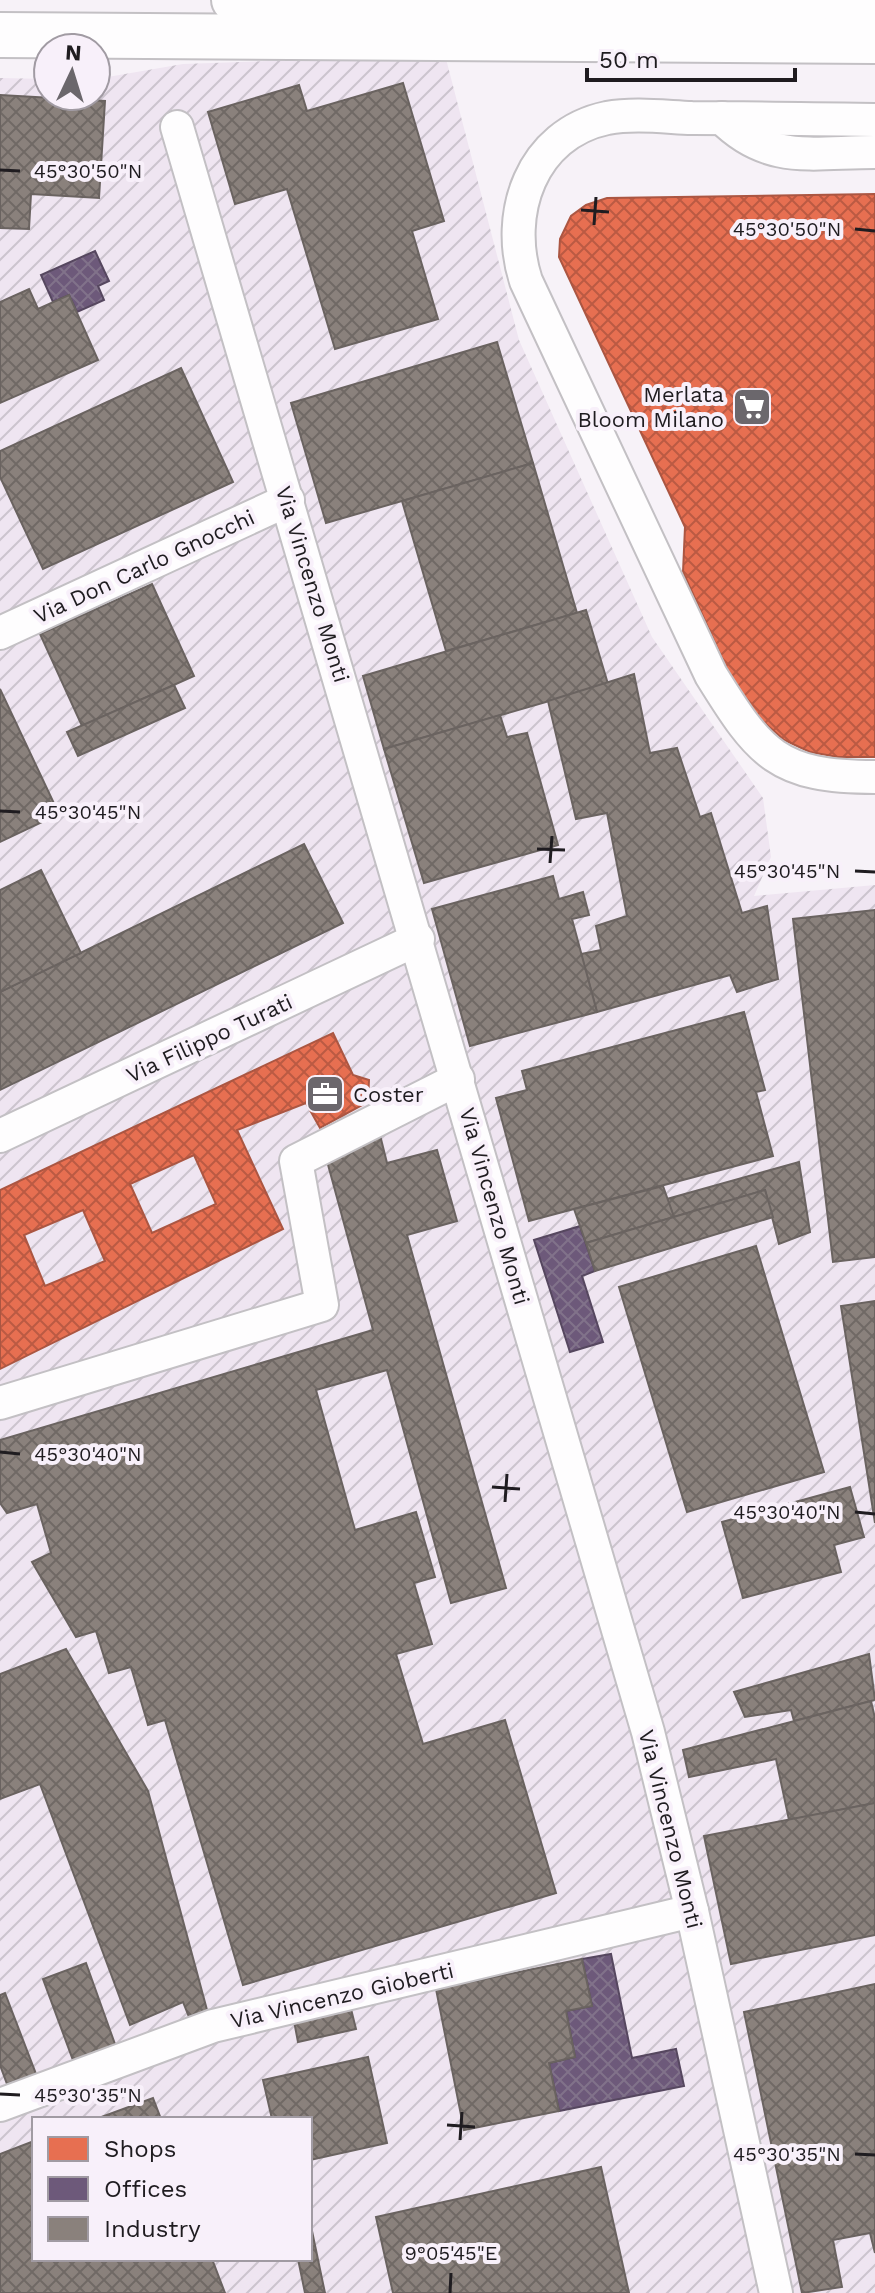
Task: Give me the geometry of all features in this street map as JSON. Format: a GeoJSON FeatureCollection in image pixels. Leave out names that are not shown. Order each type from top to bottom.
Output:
{"type":"FeatureCollection","features":[{"type":"Feature","properties":{"kind":"highway"},"geometry":{"type":"LineString","coordinates":[[234,0],[875,5]]}},
{"type":"Feature","properties":{"kind":"highway"},"geometry":{"type":"LineString","coordinates":[[0,35],[875,41]]}},
{"type":"Feature","properties":{"kind":"street"},"geometry":{"type":"LineString","coordinates":[[875,120],[609,118],[562,137],[529,179],[517,230],[518,255],[526,281],[711,675],[758,743],[784,764],[808,773],[875,777]]}},
{"type":"Feature","properties":{"kind":"street"},"geometry":{"type":"LineString","coordinates":[[722,118],[743,139],[775,152],[875,152]]}},
{"type":"Feature","properties":{"kind":"street","name":"Via Vincenzo Monti"},"geometry":{"type":"LineString","coordinates":[[177,127],[418,939],[648,1732],[692,1911],[776,2293]]}},
{"type":"Feature","properties":{"kind":"street","name":"Via Don Carlo Gnocchi"},"geometry":{"type":"LineString","coordinates":[[0,633],[288,500]]}},
{"type":"Feature","properties":{"kind":"street"},"geometry":{"type":"LineString","coordinates":[[690,631],[692,591]]}},
{"type":"Feature","properties":{"kind":"street","name":"Via Filippo Turati"},"geometry":{"type":"LineString","coordinates":[[0,1136],[418,939]]}},
{"type":"Feature","properties":{"kind":"street"},"geometry":{"type":"LineString","coordinates":[[0,1403],[322,1305],[296,1161],[458,1079]]}},
{"type":"Feature","properties":{"kind":"street","name":"Via Vincenzo Gioberti"},"geometry":{"type":"LineString","coordinates":[[0,2105],[213,2026],[692,1911]]}},
{"type":"Feature","properties":{"kind":"shaded area"},"geometry":{"type":"Polygon","coordinates":[[[445,55],[519,340],[652,637],[763,798],[771,857],[754,896],[875,885],[875,2293],[0,2293],[0,78],[32,79],[32,112],[112,112],[112,76],[183,64],[445,55]]]}},
{"type":"Feature","properties":{"kind":"building: Shops","name":"Merlata Bloom Milano"},"geometry":{"type":"Polygon","coordinates":[[[875,194],[875,757],[838,757],[810,752],[784,740],[750,710],[730,676],[683,572],[685,527],[559,257],[560,239],[571,216],[586,205],[607,198],[875,194]]]}},
{"type":"Feature","properties":{"kind":"building: Shops"},"geometry":{"type":"Polygon","coordinates":[[[333,1033],[353,1075],[369,1080],[368,1102],[320,1128],[306,1103],[237,1130],[283,1229],[0,1369],[0,1190],[333,1033]],[[194,1155],[130,1184],[152,1233],[216,1204],[194,1155]],[[83,1210],[24,1235],[45,1286],[105,1261],[83,1210]]]}},
{"type":"Feature","properties":{"kind":"building: Offices"},"geometry":{"type":"Polygon","coordinates":[[[95,251],[109,281],[98,286],[104,300],[77,312],[69,295],[53,302],[41,275],[95,251]]]}},
{"type":"Feature","properties":{"kind":"building: Offices"},"geometry":{"type":"Polygon","coordinates":[[[580,1226],[595,1271],[582,1276],[603,1342],[570,1352],[534,1240],[580,1226]]]}},
{"type":"Feature","properties":{"kind":"building: Offices"},"geometry":{"type":"Polygon","coordinates":[[[611,1954],[632,2058],[676,2049],[684,2086],[559,2111],[549,2063],[575,2057],[566,2011],[592,2006],[582,1959],[611,1954]]]}},
{"type":"Feature","properties":{"kind":"building: Industry"},"geometry":{"type":"Polygon","coordinates":[[[403,83],[444,221],[412,231],[438,319],[335,349],[287,189],[235,204],[208,112],[299,85],[307,111],[403,83]]]}},
{"type":"Feature","properties":{"kind":"building: Industry"},"geometry":{"type":"Polygon","coordinates":[[[0,95],[32,97],[32,112],[104,112],[99,198],[31,194],[29,229],[0,228],[0,95]]]}},
{"type":"Feature","properties":{"kind":"building: Industry"},"geometry":{"type":"Polygon","coordinates":[[[29,289],[38,309],[69,295],[98,360],[0,403],[0,302],[29,289]]]}},
{"type":"Feature","properties":{"kind":"building: Industry"},"geometry":{"type":"Polygon","coordinates":[[[497,342],[533,463],[326,523],[291,403],[497,342]]]}},
{"type":"Feature","properties":{"kind":"building: Industry"},"geometry":{"type":"Polygon","coordinates":[[[181,368],[233,482],[43,569],[0,477],[0,451],[181,368]]]}},
{"type":"Feature","properties":{"kind":"building: Industry"},"geometry":{"type":"Polygon","coordinates":[[[533,463],[577,613],[446,651],[402,501],[533,463]]]}},
{"type":"Feature","properties":{"kind":"building: Industry"},"geometry":{"type":"Polygon","coordinates":[[[152,584],[194,676],[82,726],[40,634],[152,584]]]}},
{"type":"Feature","properties":{"kind":"building: Industry"},"geometry":{"type":"Polygon","coordinates":[[[586,610],[608,684],[384,749],[363,676],[586,610]]]}},
{"type":"Feature","properties":{"kind":"building: Industry"},"geometry":{"type":"Polygon","coordinates":[[[634,674],[650,753],[677,748],[700,817],[711,813],[742,913],[767,906],[778,979],[737,992],[730,975],[597,1012],[581,954],[601,950],[596,926],[627,916],[607,813],[576,819],[548,701],[634,674]]]}},
{"type":"Feature","properties":{"kind":"building: Industry"},"geometry":{"type":"Polygon","coordinates":[[[174,685],[185,708],[78,756],[67,732],[174,685]]]}},
{"type":"Feature","properties":{"kind":"building: Industry"},"geometry":{"type":"Polygon","coordinates":[[[0,689],[59,814],[0,842],[0,689]]]}},
{"type":"Feature","properties":{"kind":"building: Industry"},"geometry":{"type":"Polygon","coordinates":[[[500,715],[507,737],[527,733],[558,845],[424,883],[384,749],[500,715]]]}},
{"type":"Feature","properties":{"kind":"building: Industry"},"geometry":{"type":"Polygon","coordinates":[[[304,844],[343,923],[0,1090],[0,992],[304,844]]]}},
{"type":"Feature","properties":{"kind":"building: Industry"},"geometry":{"type":"Polygon","coordinates":[[[41,870],[81,953],[0,992],[0,890],[41,870]]]}},
{"type":"Feature","properties":{"kind":"building: Industry"},"geometry":{"type":"Polygon","coordinates":[[[553,876],[559,899],[583,892],[589,915],[572,919],[597,1012],[470,1046],[432,909],[553,876]]]}},
{"type":"Feature","properties":{"kind":"building: Industry"},"geometry":{"type":"Polygon","coordinates":[[[875,910],[875,1257],[833,1262],[793,919],[875,910]]]}},
{"type":"Feature","properties":{"kind":"building: Industry"},"geometry":{"type":"Polygon","coordinates":[[[744,1012],[765,1090],[756,1092],[773,1156],[529,1221],[496,1098],[527,1090],[522,1071],[744,1012]]]}},
{"type":"Feature","properties":{"kind":"building: Industry"},"geometry":{"type":"Polygon","coordinates":[[[380,1135],[387,1163],[437,1150],[457,1221],[407,1235],[506,1588],[451,1603],[387,1370],[316,1390],[355,1530],[416,1512],[435,1577],[414,1583],[432,1644],[396,1654],[423,1744],[505,1720],[556,1893],[243,1985],[165,1720],[148,1725],[131,1667],[109,1673],[96,1631],[76,1637],[32,1562],[51,1553],[37,1504],[7,1513],[0,1503],[0,1440],[373,1330],[324,1150],[380,1135]]]}},
{"type":"Feature","properties":{"kind":"building: Industry"},"geometry":{"type":"Polygon","coordinates":[[[799,1162],[810,1232],[779,1244],[765,1190],[674,1217],[667,1199],[799,1162]]]}},
{"type":"Feature","properties":{"kind":"building: Industry"},"geometry":{"type":"Polygon","coordinates":[[[663,1186],[674,1217],[586,1243],[574,1209],[663,1186]]]}},
{"type":"Feature","properties":{"kind":"building: Industry"},"geometry":{"type":"Polygon","coordinates":[[[765,1190],[773,1217],[595,1271],[586,1243],[765,1190]]]}},
{"type":"Feature","properties":{"kind":"building: Industry"},"geometry":{"type":"Polygon","coordinates":[[[756,1246],[824,1472],[687,1512],[619,1287],[756,1246]]]}},
{"type":"Feature","properties":{"kind":"building: Industry"},"geometry":{"type":"Polygon","coordinates":[[[875,1301],[875,1523],[841,1306],[875,1301]]]}},
{"type":"Feature","properties":{"kind":"building: Industry"},"geometry":{"type":"Polygon","coordinates":[[[850,1487],[864,1537],[834,1545],[841,1572],[743,1598],[722,1522],[850,1487]]]}},
{"type":"Feature","properties":{"kind":"building: Industry"},"geometry":{"type":"Polygon","coordinates":[[[66,1649],[148,1791],[207,2010],[189,2017],[183,2002],[130,2025],[40,1784],[0,1799],[0,1674],[66,1649]]]}},
{"type":"Feature","properties":{"kind":"building: Industry"},"geometry":{"type":"Polygon","coordinates":[[[869,1654],[875,1700],[794,1721],[791,1710],[745,1717],[734,1692],[869,1654]]]}},
{"type":"Feature","properties":{"kind":"building: Industry"},"geometry":{"type":"Polygon","coordinates":[[[871,1701],[875,1718],[875,1803],[789,1820],[776,1759],[689,1777],[683,1750],[871,1701]]]}},
{"type":"Feature","properties":{"kind":"building: Industry"},"geometry":{"type":"Polygon","coordinates":[[[875,1803],[875,1935],[731,1964],[704,1836],[875,1803]]]}},
{"type":"Feature","properties":{"kind":"building: Industry"},"geometry":{"type":"Polygon","coordinates":[[[582,1959],[592,2006],[566,2011],[575,2057],[549,2063],[559,2111],[464,2130],[436,1989],[582,1959]]]}},
{"type":"Feature","properties":{"kind":"building: Industry"},"geometry":{"type":"Polygon","coordinates":[[[86,1963],[116,2047],[74,2063],[43,1979],[86,1963]]]}},
{"type":"Feature","properties":{"kind":"building: Industry"},"geometry":{"type":"Polygon","coordinates":[[[875,1984],[875,2253],[870,2233],[833,2240],[842,2287],[802,2293],[744,2012],[875,1984]]]}},
{"type":"Feature","properties":{"kind":"building: Industry"},"geometry":{"type":"Polygon","coordinates":[[[5,1993],[36,2074],[7,2084],[0,2065],[0,1995],[5,1993]]]}},
{"type":"Feature","properties":{"kind":"building: Industry"},"geometry":{"type":"Polygon","coordinates":[[[351,2009],[356,2029],[298,2042],[294,2021],[351,2009]]]}},
{"type":"Feature","properties":{"kind":"building: Industry"},"geometry":{"type":"Polygon","coordinates":[[[368,2057],[387,2143],[312,2160],[312,2117],[272,2117],[263,2080],[368,2057]]]}},
{"type":"Feature","properties":{"kind":"building: Industry"},"geometry":{"type":"Polygon","coordinates":[[[153,2098],[160,2117],[101,2117],[153,2098]]]}},
{"type":"Feature","properties":{"kind":"building: Industry"},"geometry":{"type":"Polygon","coordinates":[[[32,2142],[32,2261],[213,2261],[225,2293],[0,2293],[0,2154],[32,2142]]]}},
{"type":"Feature","properties":{"kind":"building: Industry"},"geometry":{"type":"Polygon","coordinates":[[[601,2167],[629,2293],[393,2293],[376,2217],[601,2167]]]}},
{"type":"Feature","properties":{"kind":"building: Industry"},"geometry":{"type":"Polygon","coordinates":[[[312,2231],[325,2293],[305,2293],[298,2261],[312,2261],[312,2231]]]}},
{"type":"Feature","properties":{"kind":"place","name":"Merlata Bloom Milano"},"geometry":{"type":"Point","coordinates":[752,407]}},
{"type":"Feature","properties":{"kind":"place","name":"Coster"},"geometry":{"type":"Point","coordinates":[325,1094]}}]}
